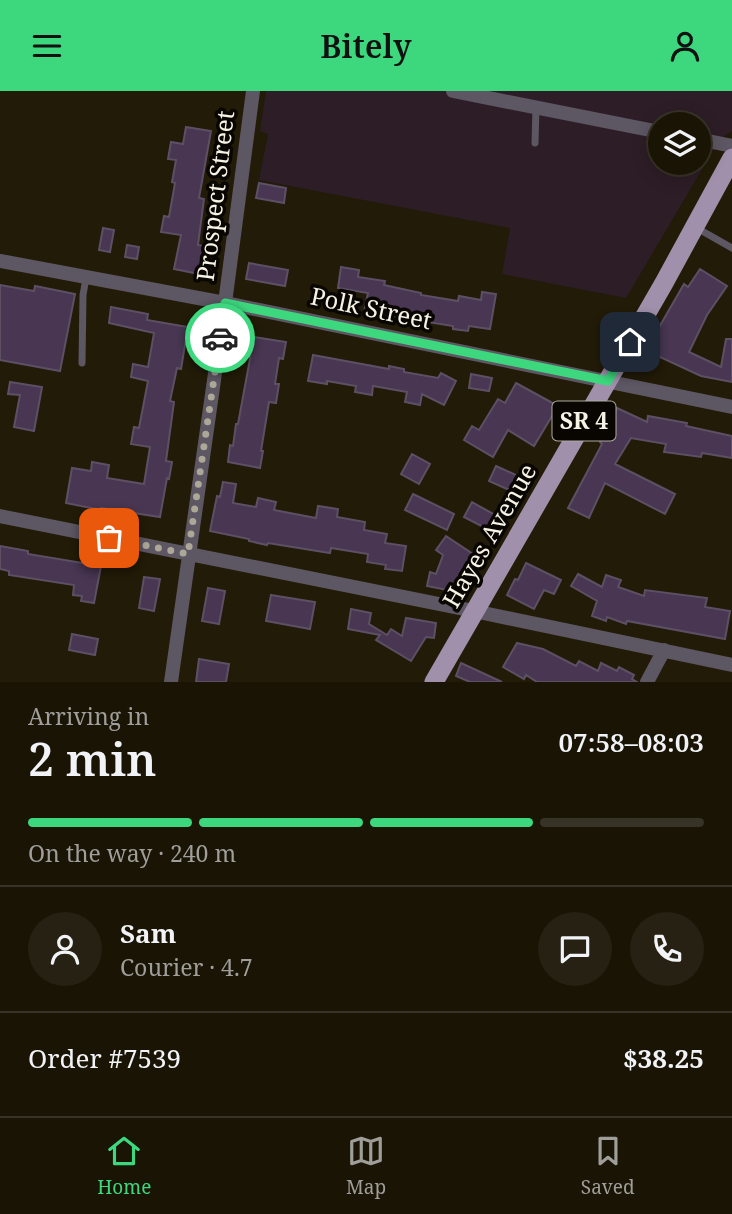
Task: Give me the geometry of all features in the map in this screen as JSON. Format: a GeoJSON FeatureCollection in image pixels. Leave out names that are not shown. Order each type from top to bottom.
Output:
{"type":"FeatureCollection","features":[{"type":"Feature","properties":{"kind":"main road","name":"Hayes Avenue"},"geometry":{"type":"LineString","coordinates":[[433,682],[608,381],[732,157]]}},
{"type":"Feature","properties":{"kind":"street","name":"Prospect Street"},"geometry":{"type":"LineString","coordinates":[[171,682],[253,91]]}},
{"type":"Feature","properties":{"kind":"street"},"geometry":{"type":"LineString","coordinates":[[453,91],[648,130]]}},
{"type":"Feature","properties":{"kind":"street"},"geometry":{"type":"LineString","coordinates":[[711,142],[732,146]]}},
{"type":"Feature","properties":{"kind":"street","name":"Polk Street"},"geometry":{"type":"LineString","coordinates":[[0,261],[225,303],[732,407]]}},
{"type":"Feature","properties":{"kind":"street"},"geometry":{"type":"LineString","coordinates":[[0,516],[732,665]]}},
{"type":"Feature","properties":{"kind":"street"},"geometry":{"type":"LineString","coordinates":[[647,682],[664,650]]}},
{"type":"Feature","properties":{"kind":"lane"},"geometry":{"type":"LineString","coordinates":[[536,107],[536,143]]}},
{"type":"Feature","properties":{"kind":"lane"},"geometry":{"type":"LineString","coordinates":[[695,227],[731,245]]}},
{"type":"Feature","properties":{"kind":"lane"},"geometry":{"type":"LineString","coordinates":[[82,363],[83,295],[86,277]]}},
{"type":"Feature","properties":{"kind":"shaded area"},"geometry":{"type":"Polygon","coordinates":[[[266,91],[732,91],[732,131],[720,139],[711,154],[711,112],[648,112],[648,175],[699,175],[626,298],[502,274],[510,228],[259,180],[268,134],[260,131],[266,91]]]}},
{"type":"Feature","properties":{"kind":"building"},"geometry":{"type":"Polygon","coordinates":[[[186,127],[211,131],[199,198],[204,199],[198,245],[205,246],[199,274],[174,269],[181,235],[161,232],[164,216],[169,217],[175,183],[172,182],[176,160],[168,159],[171,142],[183,144],[186,127]]]}},
{"type":"Feature","properties":{"kind":"building"},"geometry":{"type":"Polygon","coordinates":[[[259,183],[286,188],[284,203],[256,198],[259,183]]]}},
{"type":"Feature","properties":{"kind":"building"},"geometry":{"type":"Polygon","coordinates":[[[103,228],[114,230],[110,252],[99,250],[103,228]]]}},
{"type":"Feature","properties":{"kind":"building"},"geometry":{"type":"Polygon","coordinates":[[[127,245],[139,247],[137,259],[125,257],[127,245]]]}},
{"type":"Feature","properties":{"kind":"building"},"geometry":{"type":"Polygon","coordinates":[[[249,263],[288,270],[285,286],[246,279],[249,263]]]}},
{"type":"Feature","properties":{"kind":"building"},"geometry":{"type":"Polygon","coordinates":[[[341,267],[359,270],[358,277],[385,281],[384,285],[421,295],[458,301],[459,296],[481,300],[482,292],[496,294],[490,329],[469,326],[468,331],[453,329],[453,326],[421,319],[364,312],[368,293],[338,288],[341,267]]]}},
{"type":"Feature","properties":{"kind":"building"},"geometry":{"type":"Polygon","coordinates":[[[700,269],[727,286],[707,315],[689,352],[721,367],[726,339],[732,339],[732,382],[701,376],[647,351],[684,284],[688,287],[700,269]]]}},
{"type":"Feature","properties":{"kind":"building"},"geometry":{"type":"Polygon","coordinates":[[[0,285],[34,291],[35,286],[75,294],[60,371],[0,360],[0,285]]]}},
{"type":"Feature","properties":{"kind":"building"},"geometry":{"type":"Polygon","coordinates":[[[111,307],[148,314],[147,320],[188,327],[181,369],[177,368],[170,401],[174,402],[166,461],[172,462],[160,517],[66,503],[72,468],[91,471],[92,462],[109,465],[107,478],[144,484],[150,447],[131,444],[134,427],[139,428],[148,381],[131,377],[133,364],[148,367],[154,333],[109,323],[111,307]]]}},
{"type":"Feature","properties":{"kind":"building"},"geometry":{"type":"Polygon","coordinates":[[[254,337],[286,342],[283,359],[279,358],[275,384],[279,384],[276,403],[269,402],[260,468],[228,462],[254,337]]]}},
{"type":"Feature","properties":{"kind":"building"},"geometry":{"type":"Polygon","coordinates":[[[313,355],[389,369],[389,366],[404,369],[404,372],[438,378],[441,373],[456,381],[444,405],[422,394],[420,405],[405,402],[407,392],[373,386],[372,395],[355,392],[356,386],[308,381],[313,355]]]}},
{"type":"Feature","properties":{"kind":"building"},"geometry":{"type":"Polygon","coordinates":[[[471,374],[492,378],[489,391],[469,388],[471,374]]]}},
{"type":"Feature","properties":{"kind":"building"},"geometry":{"type":"Polygon","coordinates":[[[10,382],[42,387],[34,431],[14,427],[20,395],[8,394],[10,382]]]}},
{"type":"Feature","properties":{"kind":"building"},"geometry":{"type":"Polygon","coordinates":[[[516,383],[558,406],[534,446],[508,430],[493,457],[464,440],[472,426],[479,430],[498,399],[505,403],[516,383]]]}},
{"type":"Feature","properties":{"kind":"building"},"geometry":{"type":"Polygon","coordinates":[[[617,408],[647,422],[648,416],[687,423],[686,426],[732,436],[732,458],[702,453],[701,457],[664,452],[666,444],[631,438],[615,464],[675,494],[665,514],[605,483],[589,518],[568,508],[602,444],[600,442],[612,424],[610,423],[617,408]]]}},
{"type":"Feature","properties":{"kind":"building"},"geometry":{"type":"Polygon","coordinates":[[[412,454],[430,464],[419,484],[401,474],[412,454]]]}},
{"type":"Feature","properties":{"kind":"building"},"geometry":{"type":"Polygon","coordinates":[[[496,466],[516,475],[509,490],[489,481],[496,466]]]}},
{"type":"Feature","properties":{"kind":"building"},"geometry":{"type":"Polygon","coordinates":[[[223,482],[236,484],[233,503],[256,507],[258,498],[276,502],[274,510],[316,518],[318,506],[338,509],[337,517],[365,522],[364,530],[387,534],[385,543],[406,546],[402,571],[385,569],[386,565],[367,562],[368,554],[331,548],[330,553],[268,543],[267,545],[210,531],[217,496],[220,497],[223,482]]]}},
{"type":"Feature","properties":{"kind":"building"},"geometry":{"type":"Polygon","coordinates":[[[413,494],[454,514],[447,530],[405,510],[413,494]]]}},
{"type":"Feature","properties":{"kind":"building"},"geometry":{"type":"Polygon","coordinates":[[[472,502],[495,515],[487,529],[464,517],[472,502]]]}},
{"type":"Feature","properties":{"kind":"building"},"geometry":{"type":"Polygon","coordinates":[[[446,536],[473,554],[462,570],[458,592],[427,586],[430,572],[436,574],[443,555],[436,550],[446,536]]]}},
{"type":"Feature","properties":{"kind":"building"},"geometry":{"type":"Polygon","coordinates":[[[0,546],[28,551],[28,554],[101,566],[94,603],[81,601],[82,596],[73,595],[74,585],[9,575],[9,571],[0,569],[0,546]]]}},
{"type":"Feature","properties":{"kind":"building"},"geometry":{"type":"Polygon","coordinates":[[[526,563],[561,580],[554,594],[544,590],[534,609],[507,595],[526,563]]]}},
{"type":"Feature","properties":{"kind":"building"},"geometry":{"type":"Polygon","coordinates":[[[578,574],[602,587],[606,575],[621,580],[618,587],[644,596],[645,590],[707,598],[705,607],[730,611],[725,639],[627,621],[626,624],[607,617],[606,621],[592,616],[597,601],[571,586],[578,574]]]}},
{"type":"Feature","properties":{"kind":"building"},"geometry":{"type":"Polygon","coordinates":[[[144,577],[160,579],[154,611],[139,608],[144,577]]]}},
{"type":"Feature","properties":{"kind":"building"},"geometry":{"type":"Polygon","coordinates":[[[208,588],[225,591],[219,624],[202,621],[208,588]]]}},
{"type":"Feature","properties":{"kind":"building"},"geometry":{"type":"Polygon","coordinates":[[[271,595],[315,602],[310,629],[266,621],[271,595]]]}},
{"type":"Feature","properties":{"kind":"building"},"geometry":{"type":"Polygon","coordinates":[[[351,609],[371,613],[369,624],[387,635],[391,629],[402,636],[406,618],[436,623],[434,638],[426,637],[411,661],[376,640],[380,635],[348,629],[351,609]]]}},
{"type":"Feature","properties":{"kind":"building"},"geometry":{"type":"Polygon","coordinates":[[[72,634],[98,639],[95,655],[69,650],[72,634]]]}},
{"type":"Feature","properties":{"kind":"building"},"geometry":{"type":"Polygon","coordinates":[[[517,643],[543,649],[576,666],[579,661],[598,671],[601,663],[617,671],[619,667],[634,675],[632,679],[637,682],[537,682],[526,675],[524,679],[503,667],[517,643]]]}},
{"type":"Feature","properties":{"kind":"building"},"geometry":{"type":"Polygon","coordinates":[[[199,659],[229,664],[226,682],[196,682],[199,659]]]}},
{"type":"Feature","properties":{"kind":"building"},"geometry":{"type":"Polygon","coordinates":[[[461,663],[502,682],[470,682],[456,676],[461,663]]]}},
{"type":"Feature","properties":{"kind":"way so far"},"geometry":{"type":"LineString","coordinates":[[109,538],[188,554],[220,338]]}},
{"type":"Feature","properties":{"kind":"route"},"geometry":{"type":"LineString","coordinates":[[220,338],[225,303],[608,381],[630,342]]}}]}
